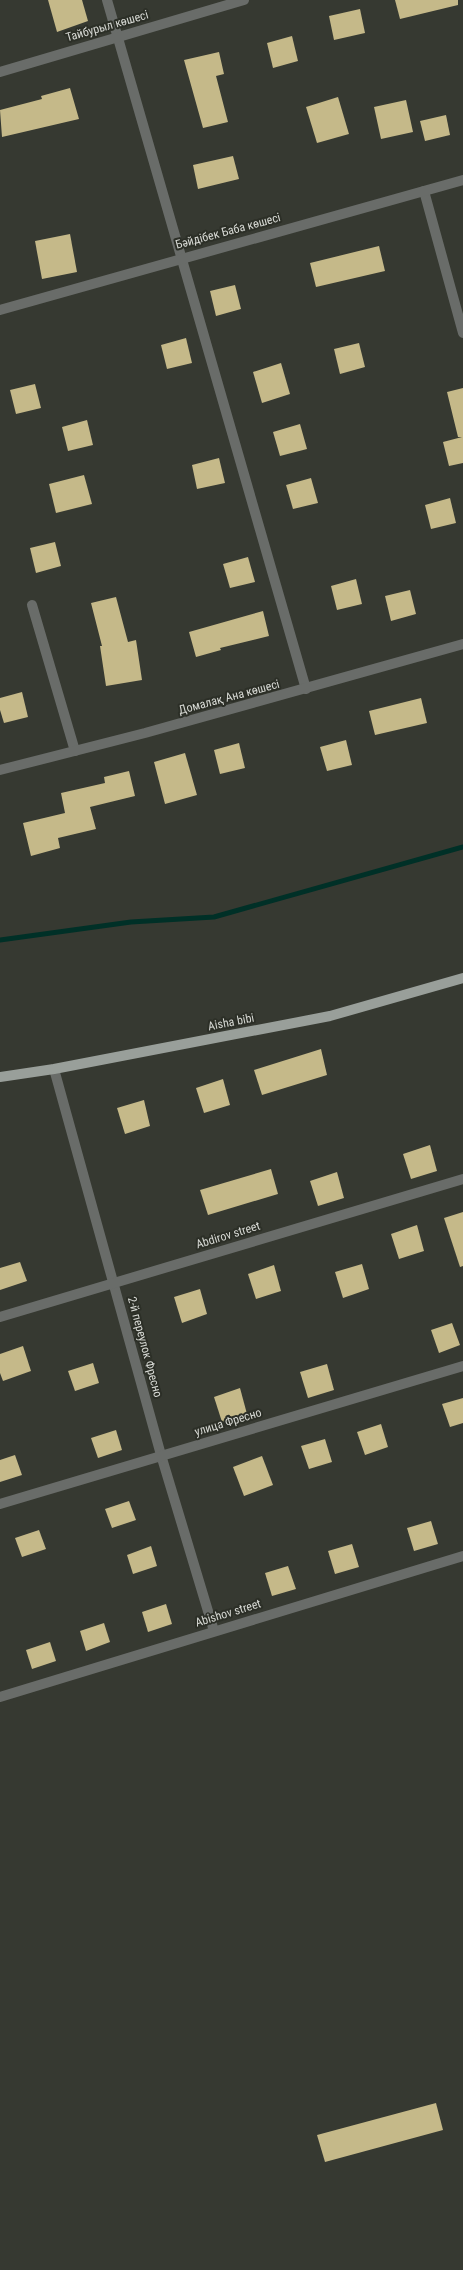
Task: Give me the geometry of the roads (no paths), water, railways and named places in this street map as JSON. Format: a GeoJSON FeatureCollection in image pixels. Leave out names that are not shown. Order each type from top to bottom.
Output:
{"type":"FeatureCollection","features":[{"type":"Feature","properties":{"kind":"main road","name":"Aisha bibi"},"geometry":{"type":"LineString","coordinates":[[0,1077],[54,1069],[330,1016],[463,978]]}},
{"type":"Feature","properties":{"kind":"street"},"geometry":{"type":"LineString","coordinates":[[106,0],[182,257],[306,689]]}},
{"type":"Feature","properties":{"kind":"street","name":"Тайбурыл көшесі"},"geometry":{"type":"LineString","coordinates":[[0,72],[116,36],[244,0]]}},
{"type":"Feature","properties":{"kind":"street","name":"Бәйдібек Баба көшесі"},"geometry":{"type":"LineString","coordinates":[[0,310],[182,257],[424,192],[463,180]]}},
{"type":"Feature","properties":{"kind":"street"},"geometry":{"type":"LineString","coordinates":[[424,192],[463,333]]}},
{"type":"Feature","properties":{"kind":"street"},"geometry":{"type":"LineString","coordinates":[[32,605],[75,751]]}},
{"type":"Feature","properties":{"kind":"street","name":"Домалақ Ана көшесі"},"geometry":{"type":"LineString","coordinates":[[0,770],[306,689],[463,644]]}},
{"type":"Feature","properties":{"kind":"street","name":"2-й переулок Фресно"},"geometry":{"type":"LineString","coordinates":[[54,1069],[161,1455],[214,1631]]}},
{"type":"Feature","properties":{"kind":"street","name":"Abdirov street"},"geometry":{"type":"LineString","coordinates":[[0,1317],[463,1179]]}},
{"type":"Feature","properties":{"kind":"street","name":"улица Фресно"},"geometry":{"type":"LineString","coordinates":[[0,1504],[463,1366]]}},
{"type":"Feature","properties":{"kind":"street","name":"Abishov street"},"geometry":{"type":"LineString","coordinates":[[0,1697],[463,1556]]}},
{"type":"Feature","properties":{"kind":"waterway"},"geometry":{"type":"LineString","coordinates":[[0,940],[131,922],[214,917],[463,847]]}}]}
